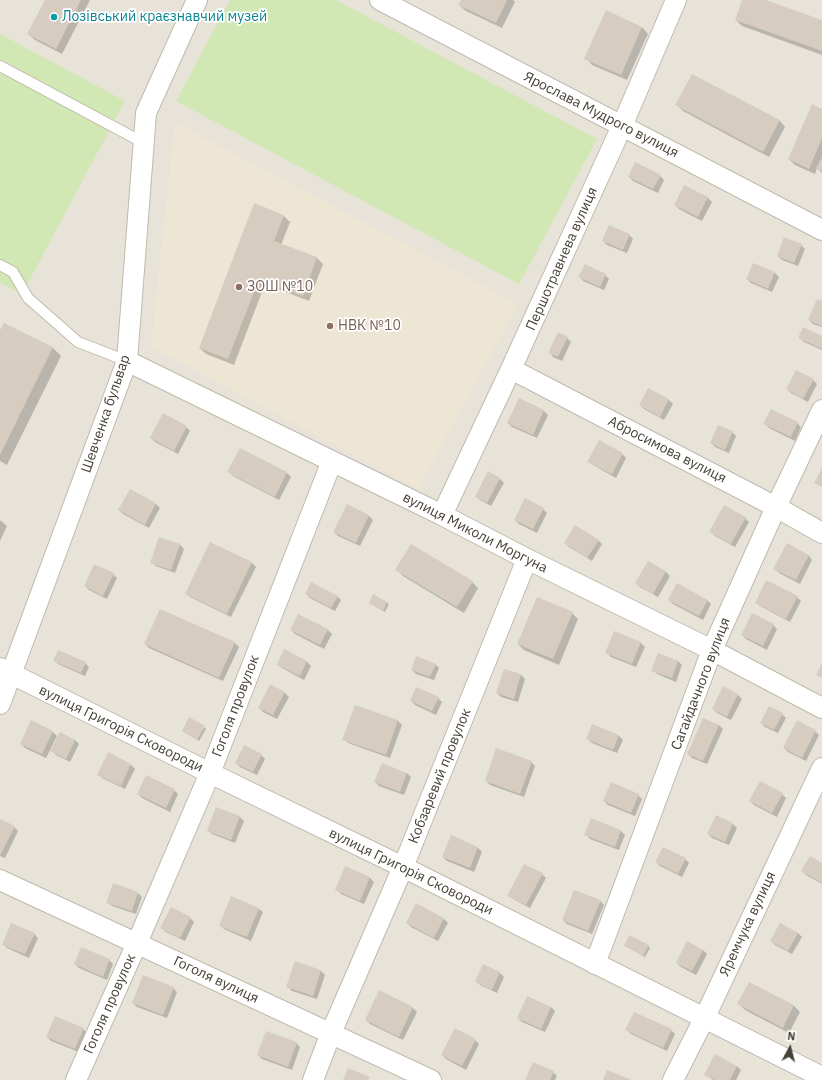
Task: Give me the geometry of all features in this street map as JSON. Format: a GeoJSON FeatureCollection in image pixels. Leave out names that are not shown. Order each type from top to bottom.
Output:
{"type":"FeatureCollection","features":[{"type":"Feature","properties":{"kind":"street","name":"Шевченка бульвар"},"geometry":{"type":"LineString","coordinates":[[0,704],[6,671],[127,361],[146,113],[197,0]]}},
{"type":"Feature","properties":{"kind":"street","name":"Ярослава Мудрого вулиця"},"geometry":{"type":"LineString","coordinates":[[380,0],[822,230]]}},
{"type":"Feature","properties":{"kind":"street","name":"Першотравнева вулиця"},"geometry":{"type":"LineString","coordinates":[[442,515],[511,369],[622,126],[676,0]]}},
{"type":"Feature","properties":{"kind":"street","name":"вулиця Миколи Моргуна"},"geometry":{"type":"LineString","coordinates":[[127,361],[332,460],[527,559],[712,650],[822,708]]}},
{"type":"Feature","properties":{"kind":"street","name":"Абросимова вулиця"},"geometry":{"type":"LineString","coordinates":[[511,369],[776,507],[822,533]]}},
{"type":"Feature","properties":{"kind":"street","name":"Сагайдачного вулиця"},"geometry":{"type":"LineString","coordinates":[[595,964],[712,650],[776,507],[822,410]]}},
{"type":"Feature","properties":{"kind":"street","name":"Гоголя провулок"},"geometry":{"type":"LineString","coordinates":[[76,1080],[210,773],[332,460]]}},
{"type":"Feature","properties":{"kind":"street","name":"Кобзаревий провулок"},"geometry":{"type":"LineString","coordinates":[[313,1080],[331,1033],[403,867],[527,559]]}},
{"type":"Feature","properties":{"kind":"street","name":"вулиця Григорія Сковороди"},"geometry":{"type":"LineString","coordinates":[[6,671],[403,867],[822,1077]]}},
{"type":"Feature","properties":{"kind":"street","name":"Яремчука вулиця"},"geometry":{"type":"LineString","coordinates":[[673,1080],[704,1019],[822,768]]}},
{"type":"Feature","properties":{"kind":"street","name":"Гоголя вулиця"},"geometry":{"type":"LineString","coordinates":[[0,880],[431,1080]]}},
{"type":"Feature","properties":{"kind":"lane"},"geometry":{"type":"LineString","coordinates":[[0,66],[144,143]]}},
{"type":"Feature","properties":{"kind":"lane"},"geometry":{"type":"LineString","coordinates":[[0,265],[13,272],[28,298],[78,342],[127,361]]}},
{"type":"Feature","properties":{"kind":"shaded area"},"geometry":{"type":"Polygon","coordinates":[[[0,0],[822,0],[822,1080],[0,1080],[0,0]]]}},
{"type":"Feature","properties":{"kind":"shaded area","name":"НВК №10"},"geometry":{"type":"Polygon","coordinates":[[[175,122],[518,304],[418,489],[151,347],[175,122]]]}},
{"type":"Feature","properties":{"kind":"green space"},"geometry":{"type":"Polygon","coordinates":[[[230,0],[336,0],[597,139],[519,284],[176,101],[230,0]]]}},
{"type":"Feature","properties":{"kind":"green space"},"geometry":{"type":"Polygon","coordinates":[[[0,34],[125,101],[22,294],[0,283],[0,34]]]}},
{"type":"Feature","properties":{"kind":"building","name":"Лозівський краєзнавчий музей"},"geometry":{"type":"Polygon","coordinates":[[[45,0],[81,0],[56,49],[27,34],[45,0]]]}},
{"type":"Feature","properties":{"kind":"building"},"geometry":{"type":"Polygon","coordinates":[[[461,0],[507,0],[496,23],[458,5],[461,0]]]}},
{"type":"Feature","properties":{"kind":"building"},"geometry":{"type":"Polygon","coordinates":[[[742,0],[766,0],[822,20],[822,51],[735,20],[742,0]]]}},
{"type":"Feature","properties":{"kind":"building"},"geometry":{"type":"Polygon","coordinates":[[[606,10],[642,27],[621,75],[584,59],[606,10]]]}},
{"type":"Feature","properties":{"kind":"building"},"geometry":{"type":"Polygon","coordinates":[[[692,74],[780,120],[763,152],[675,105],[692,74]]]}},
{"type":"Feature","properties":{"kind":"building"},"geometry":{"type":"Polygon","coordinates":[[[812,104],[822,109],[822,138],[809,169],[788,159],[812,104]]]}},
{"type":"Feature","properties":{"kind":"building"},"geometry":{"type":"Polygon","coordinates":[[[822,157],[822,171],[816,168],[822,157]]]}},
{"type":"Feature","properties":{"kind":"building"},"geometry":{"type":"Polygon","coordinates":[[[635,162],[661,175],[653,189],[628,177],[635,162]]]}},
{"type":"Feature","properties":{"kind":"building"},"geometry":{"type":"Polygon","coordinates":[[[684,185],[708,197],[698,217],[674,205],[684,185]]]}},
{"type":"Feature","properties":{"kind":"building","name":"ЗОШ №10"},"geometry":{"type":"Polygon","coordinates":[[[254,203],[284,215],[274,241],[317,257],[303,296],[259,279],[228,359],[199,348],[254,203]]]}},
{"type":"Feature","properties":{"kind":"building"},"geometry":{"type":"Polygon","coordinates":[[[609,225],[630,234],[623,250],[602,241],[609,225]]]}},
{"type":"Feature","properties":{"kind":"building"},"geometry":{"type":"Polygon","coordinates":[[[784,237],[802,244],[794,263],[777,256],[784,237]]]}},
{"type":"Feature","properties":{"kind":"building"},"geometry":{"type":"Polygon","coordinates":[[[753,263],[775,272],[768,289],[746,279],[753,263]]]}},
{"type":"Feature","properties":{"kind":"building"},"geometry":{"type":"Polygon","coordinates":[[[585,264],[606,274],[600,287],[578,277],[585,264]]]}},
{"type":"Feature","properties":{"kind":"building"},"geometry":{"type":"Polygon","coordinates":[[[817,299],[822,301],[822,326],[808,320],[817,299]]]}},
{"type":"Feature","properties":{"kind":"building"},"geometry":{"type":"Polygon","coordinates":[[[4,323],[53,347],[0,455],[0,330],[4,323]]]}},
{"type":"Feature","properties":{"kind":"building"},"geometry":{"type":"Polygon","coordinates":[[[803,327],[822,336],[822,349],[798,338],[803,327]]]}},
{"type":"Feature","properties":{"kind":"building"},"geometry":{"type":"Polygon","coordinates":[[[558,332],[568,337],[558,357],[548,353],[558,332]]]}},
{"type":"Feature","properties":{"kind":"building"},"geometry":{"type":"Polygon","coordinates":[[[796,370],[814,379],[803,399],[786,389],[796,370]]]}},
{"type":"Feature","properties":{"kind":"building"},"geometry":{"type":"Polygon","coordinates":[[[648,388],[669,399],[660,417],[639,405],[648,388]]]}},
{"type":"Feature","properties":{"kind":"building"},"geometry":{"type":"Polygon","coordinates":[[[519,398],[544,410],[533,435],[507,423],[519,398]]]}},
{"type":"Feature","properties":{"kind":"building"},"geometry":{"type":"Polygon","coordinates":[[[771,409],[798,422],[791,437],[763,424],[771,409]]]}},
{"type":"Feature","properties":{"kind":"building"},"geometry":{"type":"Polygon","coordinates":[[[163,413],[187,426],[174,451],[150,438],[163,413]]]}},
{"type":"Feature","properties":{"kind":"building"},"geometry":{"type":"Polygon","coordinates":[[[718,425],[733,431],[725,450],[710,443],[718,425]]]}},
{"type":"Feature","properties":{"kind":"building"},"geometry":{"type":"Polygon","coordinates":[[[599,440],[623,453],[612,474],[587,462],[599,440]]]}},
{"type":"Feature","properties":{"kind":"building"},"geometry":{"type":"Polygon","coordinates":[[[240,448],[287,472],[275,497],[227,472],[240,448]]]}},
{"type":"Feature","properties":{"kind":"building"},"geometry":{"type":"Polygon","coordinates":[[[822,468],[822,487],[814,483],[822,468]]]}},
{"type":"Feature","properties":{"kind":"building"},"geometry":{"type":"Polygon","coordinates":[[[488,471],[500,478],[487,503],[475,497],[488,471]]]}},
{"type":"Feature","properties":{"kind":"building"},"geometry":{"type":"Polygon","coordinates":[[[130,489],[156,503],[145,525],[118,510],[130,489]]]}},
{"type":"Feature","properties":{"kind":"building"},"geometry":{"type":"Polygon","coordinates":[[[525,498],[544,508],[533,529],[514,520],[525,498]]]}},
{"type":"Feature","properties":{"kind":"building"},"geometry":{"type":"Polygon","coordinates":[[[347,504],[369,515],[356,543],[333,532],[347,504]]]}},
{"type":"Feature","properties":{"kind":"building"},"geometry":{"type":"Polygon","coordinates":[[[724,505],[746,517],[731,544],[709,532],[724,505]]]}},
{"type":"Feature","properties":{"kind":"building"},"geometry":{"type":"Polygon","coordinates":[[[575,525],[599,540],[587,558],[564,543],[575,525]]]}},
{"type":"Feature","properties":{"kind":"building"},"geometry":{"type":"Polygon","coordinates":[[[159,537],[180,544],[171,570],[150,563],[159,537]]]}},
{"type":"Feature","properties":{"kind":"building"},"geometry":{"type":"Polygon","coordinates":[[[210,542],[252,562],[227,614],[185,594],[210,542]]]}},
{"type":"Feature","properties":{"kind":"building"},"geometry":{"type":"Polygon","coordinates":[[[787,543],[809,555],[796,580],[773,569],[787,543]]]}},
{"type":"Feature","properties":{"kind":"building"},"geometry":{"type":"Polygon","coordinates":[[[411,544],[473,581],[457,607],[395,570],[411,544]]]}},
{"type":"Feature","properties":{"kind":"building"},"geometry":{"type":"Polygon","coordinates":[[[648,561],[666,571],[653,594],[635,583],[648,561]]]}},
{"type":"Feature","properties":{"kind":"building"},"geometry":{"type":"Polygon","coordinates":[[[94,564],[114,573],[103,596],[84,586],[94,564]]]}},
{"type":"Feature","properties":{"kind":"building"},"geometry":{"type":"Polygon","coordinates":[[[766,580],[798,596],[786,619],[755,603],[766,580]]]}},
{"type":"Feature","properties":{"kind":"building"},"geometry":{"type":"Polygon","coordinates":[[[311,582],[338,596],[331,608],[305,594],[311,582]]]}},
{"type":"Feature","properties":{"kind":"building"},"geometry":{"type":"Polygon","coordinates":[[[677,583],[708,600],[699,616],[668,600],[677,583]]]}},
{"type":"Feature","properties":{"kind":"building"},"geometry":{"type":"Polygon","coordinates":[[[373,594],[387,602],[383,611],[369,603],[373,594]]]}},
{"type":"Feature","properties":{"kind":"building"},"geometry":{"type":"Polygon","coordinates":[[[537,597],[573,612],[553,659],[517,644],[537,597]]]}},
{"type":"Feature","properties":{"kind":"building"},"geometry":{"type":"Polygon","coordinates":[[[160,609],[235,642],[219,678],[144,644],[160,609]]]}},
{"type":"Feature","properties":{"kind":"building"},"geometry":{"type":"Polygon","coordinates":[[[752,613],[774,624],[763,646],[741,635],[752,613]]]}},
{"type":"Feature","properties":{"kind":"building"},"geometry":{"type":"Polygon","coordinates":[[[298,614],[328,629],[320,645],[290,630],[298,614]]]}},
{"type":"Feature","properties":{"kind":"building"},"geometry":{"type":"Polygon","coordinates":[[[614,631],[641,642],[632,664],[605,653],[614,631]]]}},
{"type":"Feature","properties":{"kind":"building"},"geometry":{"type":"Polygon","coordinates":[[[284,649],[307,661],[300,676],[277,665],[284,649]]]}},
{"type":"Feature","properties":{"kind":"building"},"geometry":{"type":"Polygon","coordinates":[[[58,650],[86,662],[81,673],[53,661],[58,650]]]}},
{"type":"Feature","properties":{"kind":"building"},"geometry":{"type":"Polygon","coordinates":[[[658,653],[678,661],[672,678],[651,671],[658,653]]]}},
{"type":"Feature","properties":{"kind":"building"},"geometry":{"type":"Polygon","coordinates":[[[416,656],[436,664],[430,677],[411,670],[416,656]]]}},
{"type":"Feature","properties":{"kind":"building"},"geometry":{"type":"Polygon","coordinates":[[[822,663],[822,678],[816,675],[822,663]]]}},
{"type":"Feature","properties":{"kind":"building"},"geometry":{"type":"Polygon","coordinates":[[[504,669],[521,674],[514,699],[496,693],[504,669]]]}},
{"type":"Feature","properties":{"kind":"building"},"geometry":{"type":"Polygon","coordinates":[[[270,684],[285,692],[273,715],[258,708],[270,684]]]}},
{"type":"Feature","properties":{"kind":"building"},"geometry":{"type":"Polygon","coordinates":[[[723,686],[738,694],[727,717],[712,709],[723,686]]]}},
{"type":"Feature","properties":{"kind":"building"},"geometry":{"type":"Polygon","coordinates":[[[416,687],[439,697],[432,711],[410,701],[416,687]]]}},
{"type":"Feature","properties":{"kind":"building"},"geometry":{"type":"Polygon","coordinates":[[[355,705],[398,720],[386,755],[342,740],[355,705]]]}},
{"type":"Feature","properties":{"kind":"building"},"geometry":{"type":"Polygon","coordinates":[[[769,706],[783,713],[774,730],[760,723],[769,706]]]}},
{"type":"Feature","properties":{"kind":"building"},"geometry":{"type":"Polygon","coordinates":[[[189,717],[205,726],[197,740],[182,731],[189,717]]]}},
{"type":"Feature","properties":{"kind":"building"},"geometry":{"type":"Polygon","coordinates":[[[703,718],[719,725],[703,761],[687,754],[703,718]]]}},
{"type":"Feature","properties":{"kind":"building"},"geometry":{"type":"Polygon","coordinates":[[[31,720],[53,731],[42,754],[20,744],[31,720]]]}},
{"type":"Feature","properties":{"kind":"building"},"geometry":{"type":"Polygon","coordinates":[[[797,720],[816,730],[802,758],[783,748],[797,720]]]}},
{"type":"Feature","properties":{"kind":"building"},"geometry":{"type":"Polygon","coordinates":[[[592,724],[619,735],[613,750],[586,739],[592,724]]]}},
{"type":"Feature","properties":{"kind":"building"},"geometry":{"type":"Polygon","coordinates":[[[60,732],[75,740],[66,759],[50,751],[60,732]]]}},
{"type":"Feature","properties":{"kind":"building"},"geometry":{"type":"Polygon","coordinates":[[[244,745],[262,754],[253,772],[235,763],[244,745]]]}},
{"type":"Feature","properties":{"kind":"building"},"geometry":{"type":"Polygon","coordinates":[[[496,748],[532,761],[520,794],[485,781],[496,748]]]}},
{"type":"Feature","properties":{"kind":"building"},"geometry":{"type":"Polygon","coordinates":[[[108,752],[131,764],[121,786],[97,775],[108,752]]]}},
{"type":"Feature","properties":{"kind":"building"},"geometry":{"type":"Polygon","coordinates":[[[382,763],[407,773],[400,792],[374,782],[382,763]]]}},
{"type":"Feature","properties":{"kind":"building"},"geometry":{"type":"Polygon","coordinates":[[[146,775],[175,789],[166,808],[137,794],[146,775]]]}},
{"type":"Feature","properties":{"kind":"building"},"geometry":{"type":"Polygon","coordinates":[[[760,781],[783,793],[772,813],[749,801],[760,781]]]}},
{"type":"Feature","properties":{"kind":"building"},"geometry":{"type":"Polygon","coordinates":[[[611,782],[639,794],[631,813],[603,801],[611,782]]]}},
{"type":"Feature","properties":{"kind":"building"},"geometry":{"type":"Polygon","coordinates":[[[216,807],[240,816],[231,840],[207,831],[216,807]]]}},
{"type":"Feature","properties":{"kind":"building"},"geometry":{"type":"Polygon","coordinates":[[[716,815],[733,823],[725,842],[707,834],[716,815]]]}},
{"type":"Feature","properties":{"kind":"building"},"geometry":{"type":"Polygon","coordinates":[[[591,818],[621,830],[615,847],[584,835],[591,818]]]}},
{"type":"Feature","properties":{"kind":"building"},"geometry":{"type":"Polygon","coordinates":[[[0,819],[15,826],[0,856],[0,819]]]}},
{"type":"Feature","properties":{"kind":"building"},"geometry":{"type":"Polygon","coordinates":[[[451,835],[478,847],[470,868],[442,857],[451,835]]]}},
{"type":"Feature","properties":{"kind":"building"},"geometry":{"type":"Polygon","coordinates":[[[663,847],[686,858],[678,874],[655,862],[663,847]]]}},
{"type":"Feature","properties":{"kind":"building"},"geometry":{"type":"Polygon","coordinates":[[[810,856],[822,863],[822,883],[801,871],[810,856]]]}},
{"type":"Feature","properties":{"kind":"building"},"geometry":{"type":"Polygon","coordinates":[[[524,864],[543,873],[526,905],[507,896],[524,864]]]}},
{"type":"Feature","properties":{"kind":"building"},"geometry":{"type":"Polygon","coordinates":[[[345,866],[370,877],[360,901],[335,890],[345,866]]]}},
{"type":"Feature","properties":{"kind":"building"},"geometry":{"type":"Polygon","coordinates":[[[113,883],[138,892],[132,911],[106,903],[113,883]]]}},
{"type":"Feature","properties":{"kind":"building"},"geometry":{"type":"Polygon","coordinates":[[[574,890],[601,900],[588,931],[562,920],[574,890]]]}},
{"type":"Feature","properties":{"kind":"building"},"geometry":{"type":"Polygon","coordinates":[[[231,896],[259,908],[247,937],[219,926],[231,896]]]}},
{"type":"Feature","properties":{"kind":"building"},"geometry":{"type":"Polygon","coordinates":[[[416,903],[444,918],[434,938],[406,923],[416,903]]]}},
{"type":"Feature","properties":{"kind":"building"},"geometry":{"type":"Polygon","coordinates":[[[171,907],[191,917],[180,938],[160,928],[171,907]]]}},
{"type":"Feature","properties":{"kind":"building"},"geometry":{"type":"Polygon","coordinates":[[[11,923],[35,933],[25,954],[2,945],[11,923]]]}},
{"type":"Feature","properties":{"kind":"building"},"geometry":{"type":"Polygon","coordinates":[[[780,923],[798,933],[788,951],[770,941],[780,923]]]}},
{"type":"Feature","properties":{"kind":"building"},"geometry":{"type":"Polygon","coordinates":[[[629,935],[649,945],[643,956],[624,946],[629,935]]]}},
{"type":"Feature","properties":{"kind":"building"},"geometry":{"type":"Polygon","coordinates":[[[687,941],[703,950],[692,971],[676,963],[687,941]]]}},
{"type":"Feature","properties":{"kind":"building"},"geometry":{"type":"Polygon","coordinates":[[[81,947],[110,959],[103,977],[74,964],[81,947]]]}},
{"type":"Feature","properties":{"kind":"building"},"geometry":{"type":"Polygon","coordinates":[[[295,961],[321,970],[313,996],[286,987],[295,961]]]}},
{"type":"Feature","properties":{"kind":"building"},"geometry":{"type":"Polygon","coordinates":[[[483,964],[500,972],[492,990],[475,982],[483,964]]]}},
{"type":"Feature","properties":{"kind":"building"},"geometry":{"type":"Polygon","coordinates":[[[143,975],[174,987],[163,1015],[132,1003],[143,975]]]}},
{"type":"Feature","properties":{"kind":"building"},"geometry":{"type":"Polygon","coordinates":[[[749,982],[794,1005],[783,1028],[737,1004],[749,982]]]}},
{"type":"Feature","properties":{"kind":"building"},"geometry":{"type":"Polygon","coordinates":[[[379,990],[413,1007],[399,1037],[365,1020],[379,990]]]}},
{"type":"Feature","properties":{"kind":"building"},"geometry":{"type":"Polygon","coordinates":[[[527,996],[551,1007],[541,1029],[517,1018],[527,996]]]}},
{"type":"Feature","properties":{"kind":"building"},"geometry":{"type":"Polygon","coordinates":[[[634,1012],[672,1029],[663,1048],[625,1030],[634,1012]]]}},
{"type":"Feature","properties":{"kind":"building"},"geometry":{"type":"Polygon","coordinates":[[[55,1016],[84,1028],[75,1049],[46,1037],[55,1016]]]}},
{"type":"Feature","properties":{"kind":"building"},"geometry":{"type":"Polygon","coordinates":[[[455,1028],[476,1039],[462,1066],[441,1055],[455,1028]]]}},
{"type":"Feature","properties":{"kind":"building"},"geometry":{"type":"Polygon","coordinates":[[[266,1031],[297,1042],[288,1067],[257,1055],[266,1031]]]}},
{"type":"Feature","properties":{"kind":"building"},"geometry":{"type":"Polygon","coordinates":[[[715,1054],[737,1066],[730,1080],[715,1080],[704,1075],[715,1054]]]}},
{"type":"Feature","properties":{"kind":"building"},"geometry":{"type":"Polygon","coordinates":[[[533,1062],[554,1071],[550,1080],[525,1080],[533,1062]]]}},
{"type":"Feature","properties":{"kind":"building"},"geometry":{"type":"Polygon","coordinates":[[[348,1068],[370,1077],[368,1080],[343,1080],[348,1068]]]}},
{"type":"Feature","properties":{"kind":"building"},"geometry":{"type":"Polygon","coordinates":[[[607,1070],[632,1080],[603,1080],[607,1070]]]}},
{"type":"Feature","properties":{"kind":"place","name":"Лозівський краєзнавчий музей"},"geometry":{"type":"Point","coordinates":[54,17]}},
{"type":"Feature","properties":{"kind":"place","name":"ЗОШ №10"},"geometry":{"type":"Point","coordinates":[239,287]}},
{"type":"Feature","properties":{"kind":"place","name":"НВК №10"},"geometry":{"type":"Point","coordinates":[330,326]}}]}
